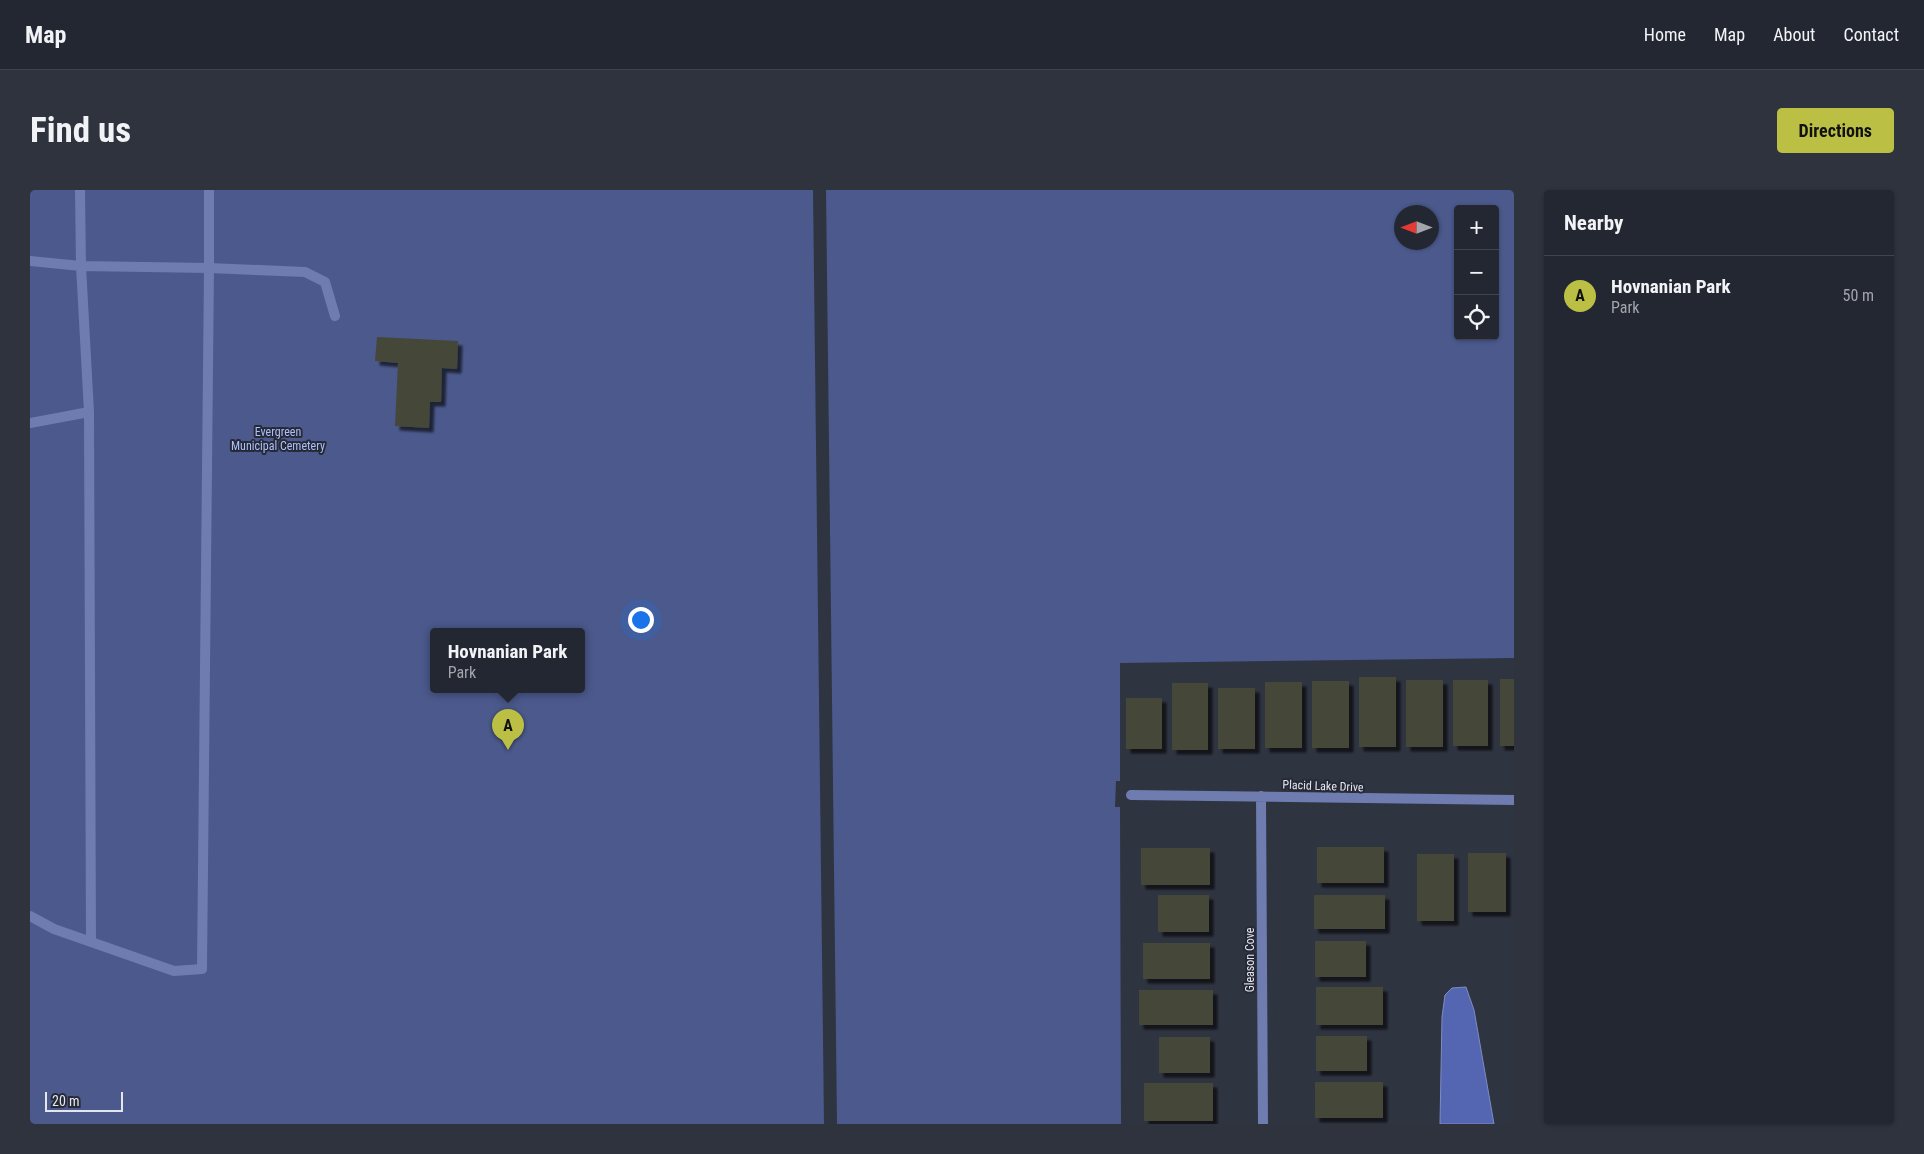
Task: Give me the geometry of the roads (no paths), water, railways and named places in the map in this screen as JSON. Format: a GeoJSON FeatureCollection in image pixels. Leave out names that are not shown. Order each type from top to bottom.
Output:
{"type":"FeatureCollection","features":[{"type":"Feature","properties":{"kind":"street"},"geometry":{"type":"LineString","coordinates":[[80,190],[81,266],[89,412],[91,942]]}},
{"type":"Feature","properties":{"kind":"street"},"geometry":{"type":"LineString","coordinates":[[30,916],[54,929],[174,971],[202,969],[209,190]]}},
{"type":"Feature","properties":{"kind":"street"},"geometry":{"type":"LineString","coordinates":[[30,261],[81,266],[305,272],[325,282],[335,316]]}},
{"type":"Feature","properties":{"kind":"street"},"geometry":{"type":"LineString","coordinates":[[30,422],[89,412]]}},
{"type":"Feature","properties":{"kind":"street","name":"Placid Lake Drive"},"geometry":{"type":"LineString","coordinates":[[1131,795],[1261,796],[1383,800],[1514,800]]}},
{"type":"Feature","properties":{"kind":"street","name":"Gleason Cove"},"geometry":{"type":"LineString","coordinates":[[1261,796],[1263,1124]]}},
{"type":"Feature","properties":{"kind":"place","name":"Hovnanian Park"},"geometry":{"type":"Point","coordinates":[508,750]}},
{"type":"Feature","properties":{"kind":"park label","name":"Evergreen Municipal Cemetery"},"geometry":{"type":"Point","coordinates":[278,439]}}]}
